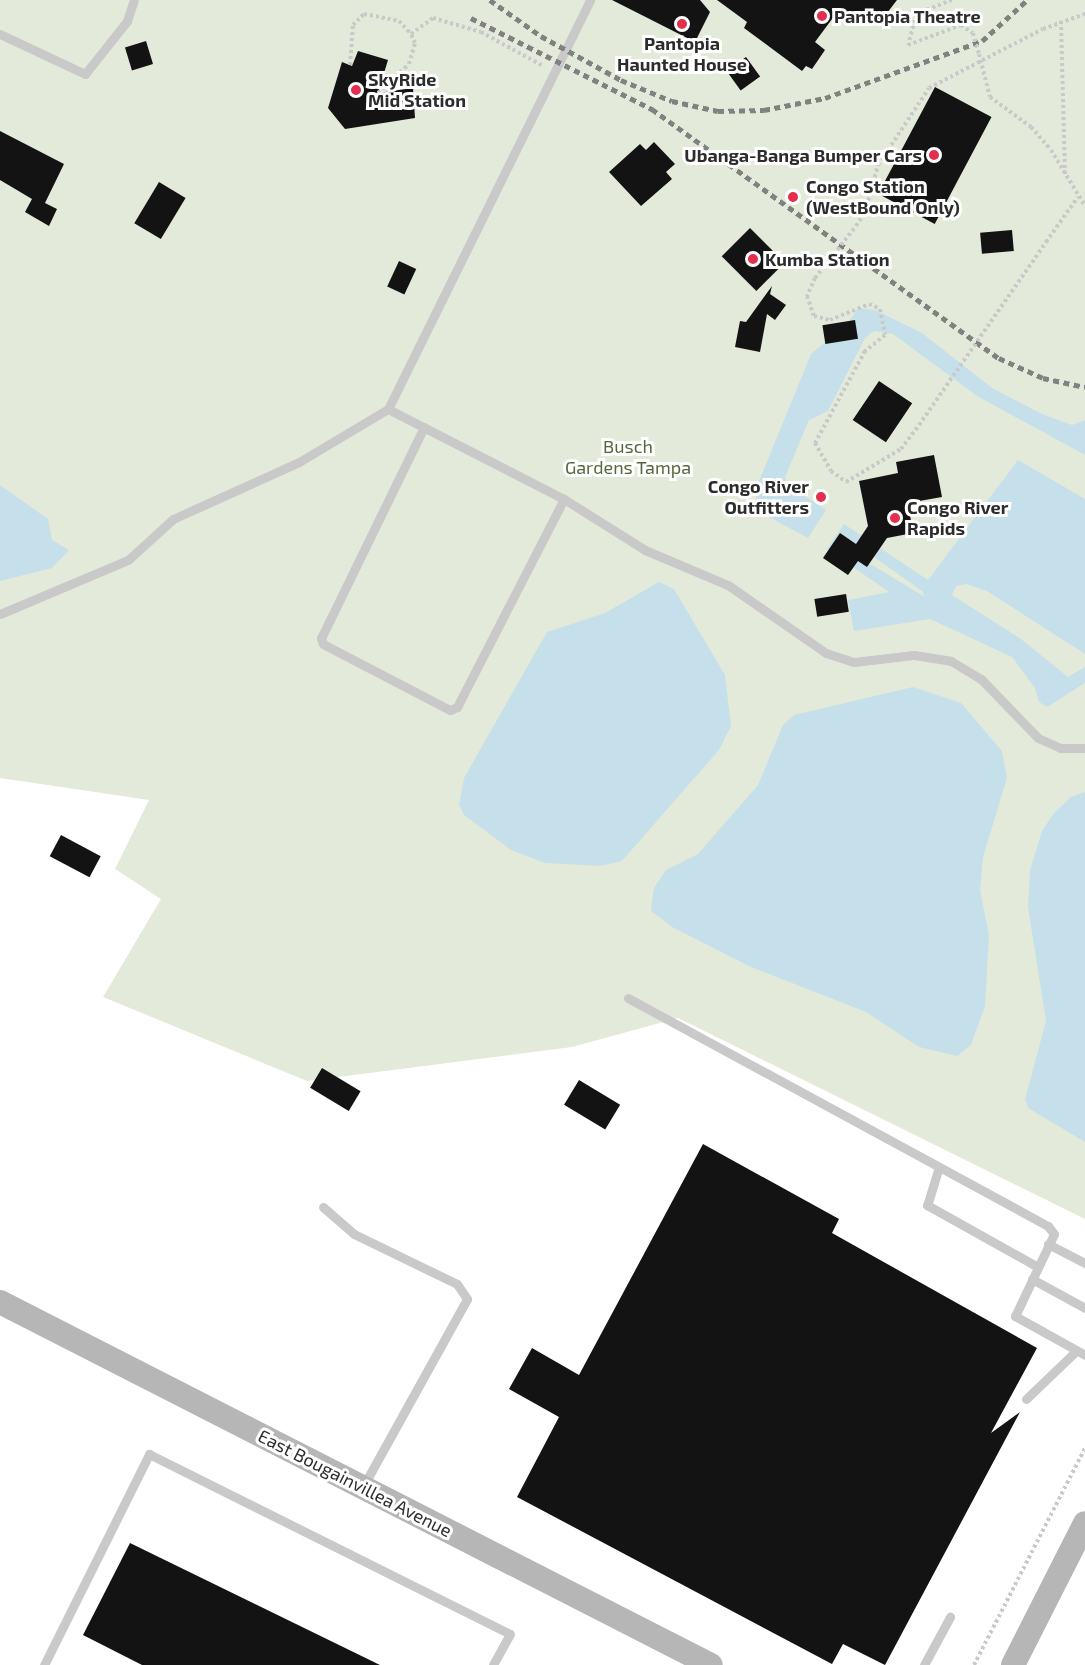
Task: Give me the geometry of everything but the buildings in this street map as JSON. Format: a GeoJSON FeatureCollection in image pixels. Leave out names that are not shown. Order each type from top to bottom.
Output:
{"type":"FeatureCollection","features":[{"type":"Feature","properties":{"kind":"street","name":"East Bougainvillea Avenue"},"geometry":{"type":"LineString","coordinates":[[0,1302],[711,1665]]}},
{"type":"Feature","properties":{"kind":"street"},"geometry":{"type":"LineString","coordinates":[[1013,1665],[1083,1533]]}},
{"type":"Feature","properties":{"kind":"lane"},"geometry":{"type":"LineString","coordinates":[[0,34],[85,75],[127,21],[134,0]]}},
{"type":"Feature","properties":{"kind":"lane"},"geometry":{"type":"LineString","coordinates":[[0,614],[128,560],[172,519],[299,462],[388,409],[498,195],[554,70],[591,0]]}},
{"type":"Feature","properties":{"kind":"lane"},"geometry":{"type":"LineString","coordinates":[[388,409],[564,499],[645,550],[728,585],[826,653],[854,662],[914,656],[951,661],[981,679],[1038,738],[1060,748],[1085,748]]}},
{"type":"Feature","properties":{"kind":"lane"},"geometry":{"type":"LineString","coordinates":[[424,427],[321,638],[323,644],[450,710],[457,707],[564,499]]}},
{"type":"Feature","properties":{"kind":"lane"},"geometry":{"type":"LineString","coordinates":[[628,998],[939,1170],[1048,1226],[1054,1234],[1015,1316],[1081,1353],[1026,1399]]}},
{"type":"Feature","properties":{"kind":"lane"},"geometry":{"type":"LineString","coordinates":[[939,1170],[927,1205],[1038,1267]]}},
{"type":"Feature","properties":{"kind":"lane"},"geometry":{"type":"LineString","coordinates":[[323,1207],[354,1234],[457,1284],[467,1299],[363,1487]]}},
{"type":"Feature","properties":{"kind":"lane"},"geometry":{"type":"LineString","coordinates":[[1048,1244],[1085,1263]]}},
{"type":"Feature","properties":{"kind":"lane"},"geometry":{"type":"LineString","coordinates":[[1032,1279],[1085,1308]]}},
{"type":"Feature","properties":{"kind":"lane"},"geometry":{"type":"LineString","coordinates":[[47,1664],[148,1454],[510,1634],[493,1665]]}},
{"type":"Feature","properties":{"kind":"lane"},"geometry":{"type":"LineString","coordinates":[[924,1665],[950,1617]]}},
{"type":"Feature","properties":{"kind":"path"},"geometry":{"type":"LineString","coordinates":[[952,0],[916,14],[908,45],[961,25],[973,33],[990,97],[1031,127],[1051,150],[1065,178],[1085,206]]}},
{"type":"Feature","properties":{"kind":"path"},"geometry":{"type":"LineString","coordinates":[[350,65],[353,26],[364,14],[399,21],[411,34],[415,43],[409,64],[378,93]]}},
{"type":"Feature","properties":{"kind":"path"},"geometry":{"type":"LineString","coordinates":[[1078,197],[901,450],[846,482],[838,480],[815,443],[865,351],[885,335],[880,309],[869,304],[830,320],[814,316],[807,296],[815,278],[865,212],[878,165],[929,88],[1061,21],[1085,14]]}},
{"type":"Feature","properties":{"kind":"path"},"geometry":{"type":"LineString","coordinates":[[411,34],[433,18],[481,32],[554,70]]}},
{"type":"Feature","properties":{"kind":"path"},"geometry":{"type":"LineString","coordinates":[[1061,21],[1065,178]]}},
{"type":"Feature","properties":{"kind":"path"},"geometry":{"type":"LineString","coordinates":[[974,1665],[1085,1448]]}},
{"type":"Feature","properties":{"kind":"green space","name":"Busch Gardens Tampa"},"geometry":{"type":"Polygon","coordinates":[[[0,0],[1085,0],[1085,1219],[678,1018],[572,1047],[307,1081],[103,997],[161,899],[115,869],[149,800],[0,778],[0,0]]]}},
{"type":"Feature","properties":{"kind":"water"},"geometry":{"type":"Polygon","coordinates":[[[858,308],[875,310],[922,333],[992,388],[1042,414],[1072,425],[1085,420],[1085,455],[977,396],[893,334],[874,331],[865,338],[828,411],[809,420],[785,477],[788,485],[826,510],[808,538],[759,512],[755,491],[811,354],[849,322],[858,308]]]}},
{"type":"Feature","properties":{"kind":"water"},"geometry":{"type":"Polygon","coordinates":[[[1018,460],[1085,499],[1085,654],[987,591],[966,584],[956,586],[952,595],[1021,639],[1068,677],[1085,667],[1085,683],[1047,707],[1039,702],[1035,688],[1012,657],[930,619],[854,631],[848,600],[889,592],[827,549],[844,524],[928,580],[1018,460]],[[840,533],[834,542],[925,597],[922,591],[840,533]]]}},
{"type":"Feature","properties":{"kind":"water"},"geometry":{"type":"Polygon","coordinates":[[[0,485],[48,519],[52,540],[69,550],[52,568],[0,581],[0,485]]]}},
{"type":"Feature","properties":{"kind":"water"},"geometry":{"type":"Polygon","coordinates":[[[659,582],[674,589],[725,675],[731,726],[719,750],[622,861],[600,866],[545,863],[511,850],[464,815],[459,805],[464,778],[547,632],[605,613],[659,582]]]}},
{"type":"Feature","properties":{"kind":"water"},"geometry":{"type":"Polygon","coordinates":[[[913,687],[961,703],[1002,751],[1007,778],[983,857],[980,890],[989,935],[985,1006],[971,1045],[957,1056],[919,1047],[866,1012],[751,967],[672,927],[651,911],[654,888],[666,870],[698,854],[758,785],[783,725],[794,715],[913,687]]]}},
{"type":"Feature","properties":{"kind":"water"},"geometry":{"type":"Polygon","coordinates":[[[1085,792],[1085,1142],[1028,1108],[1025,1099],[1046,1021],[1028,907],[1030,870],[1042,831],[1054,813],[1071,797],[1085,792]]]}},
{"type":"Feature","properties":{"kind":"railway"},"geometry":{"type":"LineString","coordinates":[[490,0],[541,36],[621,80],[672,101],[718,111],[764,110],[825,98],[982,41],[1027,0]]}},
{"type":"Feature","properties":{"kind":"railway"},"geometry":{"type":"LineString","coordinates":[[471,18],[652,109],[999,358],[1043,378],[1085,387]]}},
{"type":"Feature","properties":{"kind":"place","name":"Pantopia Theatre"},"geometry":{"type":"Point","coordinates":[822,16]}},
{"type":"Feature","properties":{"kind":"place","name":"Pantopia Haunted House"},"geometry":{"type":"Point","coordinates":[682,24]}},
{"type":"Feature","properties":{"kind":"place","name":"SkyRide Mid Station"},"geometry":{"type":"Point","coordinates":[356,90]}},
{"type":"Feature","properties":{"kind":"place","name":"Ubanga-Banga Bumper Cars"},"geometry":{"type":"Point","coordinates":[934,155]}},
{"type":"Feature","properties":{"kind":"place","name":"Congo Station (WestBound Only)"},"geometry":{"type":"Point","coordinates":[793,197]}},
{"type":"Feature","properties":{"kind":"place","name":"Kumba Station"},"geometry":{"type":"Point","coordinates":[753,259]}},
{"type":"Feature","properties":{"kind":"place","name":"Congo River Outfitters"},"geometry":{"type":"Point","coordinates":[821,497]}},
{"type":"Feature","properties":{"kind":"place","name":"Congo River Rapids"},"geometry":{"type":"Point","coordinates":[895,518]}}]}
